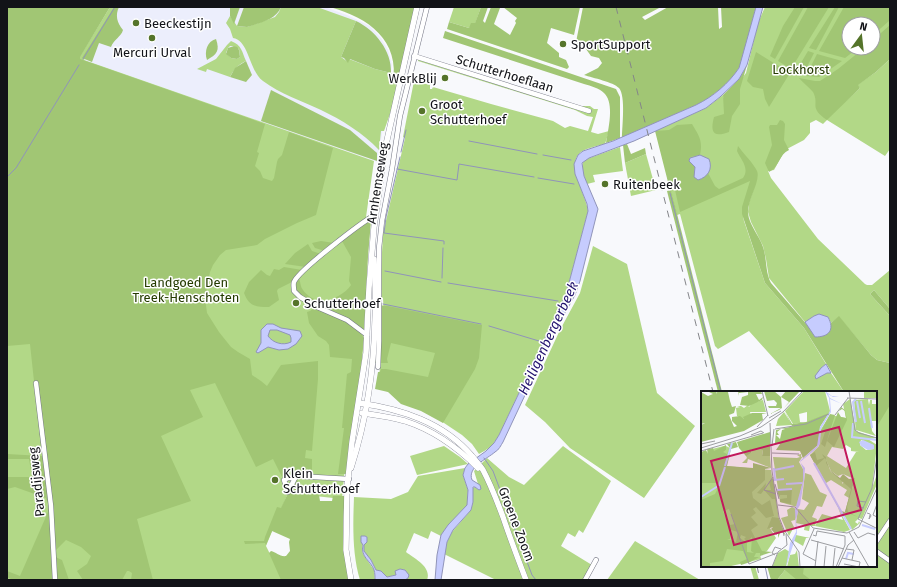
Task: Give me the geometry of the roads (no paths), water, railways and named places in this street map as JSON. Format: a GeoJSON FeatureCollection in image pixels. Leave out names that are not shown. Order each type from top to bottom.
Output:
{"type":"FeatureCollection","features":[{"type":"Feature","properties":{"kind":"main road","name":"Arnhemseweg"},"geometry":{"type":"LineString","coordinates":[[351,580],[348,569],[346,531],[349,477],[351,449],[366,353],[373,232],[388,134],[417,7]]}},
{"type":"Feature","properties":{"kind":"main road","name":"Arnhemseweg"},"geometry":{"type":"LineString","coordinates":[[414,24],[421,7]]}},
{"type":"Feature","properties":{"kind":"main road","name":"Arnhemseweg"},"geometry":{"type":"LineString","coordinates":[[349,477],[366,404],[376,321],[373,232]]}},
{"type":"Feature","properties":{"kind":"main road","name":"Groene Zoom"},"geometry":{"type":"LineString","coordinates":[[359,403],[399,411],[420,418],[446,432],[465,452],[481,469],[486,477],[526,580]]}},
{"type":"Feature","properties":{"kind":"main road","name":"Groene Zoom"},"geometry":{"type":"LineString","coordinates":[[357,412],[405,421],[445,440],[465,452]]}},
{"type":"Feature","properties":{"kind":"street","name":"Arnhemseweg"},"geometry":{"type":"LineString","coordinates":[[378,367],[378,262],[381,228],[392,169],[398,125],[427,7]]}},
{"type":"Feature","properties":{"kind":"street","name":"Schutterhoeflaan"},"geometry":{"type":"LineString","coordinates":[[414,56],[589,111]]}},
{"type":"Feature","properties":{"kind":"street","name":"Arnhemseweg"},"geometry":{"type":"LineString","coordinates":[[367,335],[348,320],[329,313],[300,297],[294,291],[294,282],[303,271],[366,220],[375,216]]}},
{"type":"Feature","properties":{"kind":"street","name":"Paradijsweg"},"geometry":{"type":"LineString","coordinates":[[36,383],[51,506],[55,580]]}},
{"type":"Feature","properties":{"kind":"street"},"geometry":{"type":"LineString","coordinates":[[295,478],[288,490],[284,480],[288,478],[295,478],[296,476],[349,477]]}},
{"type":"Feature","properties":{"kind":"street"},"geometry":{"type":"LineString","coordinates":[[877,540],[890,521]]}},
{"type":"Feature","properties":{"kind":"street"},"geometry":{"type":"LineString","coordinates":[[877,552],[890,561]]}},
{"type":"Feature","properties":{"kind":"street"},"geometry":{"type":"LineString","coordinates":[[585,580],[596,560]]}},
{"type":"Feature","properties":{"kind":"water","name":"Heiligenbergerbeek"},"geometry":{"type":"Polygon","coordinates":[[[756,7],[763,7],[747,65],[739,79],[720,97],[706,108],[634,141],[589,158],[582,163],[584,176],[598,209],[580,281],[575,295],[556,329],[503,442],[498,450],[475,467],[472,471],[472,480],[480,485],[481,489],[479,490],[473,487],[473,502],[471,510],[453,530],[447,542],[441,580],[435,580],[437,555],[441,535],[448,525],[467,505],[468,490],[463,475],[465,468],[468,464],[486,451],[499,435],[566,294],[588,211],[587,204],[575,174],[574,164],[578,155],[583,151],[613,141],[696,105],[709,98],[720,89],[739,68],[756,7]]]}},
{"type":"Feature","properties":{"kind":"water"},"geometry":{"type":"Polygon","coordinates":[[[700,155],[709,159],[710,169],[707,175],[698,180],[694,177],[695,167],[689,161],[690,158],[700,155]]]}},
{"type":"Feature","properties":{"kind":"water"},"geometry":{"type":"Polygon","coordinates":[[[819,314],[828,317],[831,329],[824,336],[815,337],[805,322],[819,314]]]}},
{"type":"Feature","properties":{"kind":"water"},"geometry":{"type":"Polygon","coordinates":[[[267,324],[273,324],[281,328],[300,331],[302,336],[296,344],[288,349],[279,350],[268,347],[258,353],[256,352],[261,343],[261,330],[267,324]],[[270,330],[268,336],[275,342],[282,344],[291,342],[290,335],[277,330],[270,330]]]}},
{"type":"Feature","properties":{"kind":"water"},"geometry":{"type":"Polygon","coordinates":[[[826,364],[831,373],[827,373],[816,379],[815,376],[826,364]]]}},
{"type":"Feature","properties":{"kind":"water"},"geometry":{"type":"Polygon","coordinates":[[[361,536],[367,537],[367,542],[364,545],[364,551],[376,570],[381,571],[387,577],[396,575],[395,571],[400,569],[405,570],[409,575],[408,578],[405,580],[375,580],[373,567],[363,553],[361,536]]]}},
{"type":"Feature","properties":{"kind":"waterway"},"geometry":{"type":"LineString","coordinates":[[83,59],[115,7]]}},
{"type":"Feature","properties":{"kind":"waterway"},"geometry":{"type":"LineString","coordinates":[[8,176],[16,168],[79,65]]}},
{"type":"Feature","properties":{"kind":"waterway"},"geometry":{"type":"LineString","coordinates":[[401,152],[406,130]]}},
{"type":"Feature","properties":{"kind":"waterway"},"geometry":{"type":"LineString","coordinates":[[469,141],[537,154]]}},
{"type":"Feature","properties":{"kind":"waterway"},"geometry":{"type":"LineString","coordinates":[[543,155],[571,160]]}},
{"type":"Feature","properties":{"kind":"waterway"},"geometry":{"type":"LineString","coordinates":[[400,157],[386,217],[384,233],[444,241],[444,244]]}},
{"type":"Feature","properties":{"kind":"waterway"},"geometry":{"type":"LineString","coordinates":[[397,169],[457,180],[459,164],[534,177]]}},
{"type":"Feature","properties":{"kind":"waterway"},"geometry":{"type":"LineString","coordinates":[[538,178],[574,184]]}},
{"type":"Feature","properties":{"kind":"waterway"},"geometry":{"type":"LineString","coordinates":[[670,193],[721,391]]}},
{"type":"Feature","properties":{"kind":"waterway"},"geometry":{"type":"LineString","coordinates":[[442,278],[443,248]]}},
{"type":"Feature","properties":{"kind":"waterway"},"geometry":{"type":"LineString","coordinates":[[385,271],[441,282]]}},
{"type":"Feature","properties":{"kind":"waterway","name":"Heiligenbergerbeek"},"geometry":{"type":"LineString","coordinates":[[448,283],[558,301]]}},
{"type":"Feature","properties":{"kind":"waterway"},"geometry":{"type":"LineString","coordinates":[[383,304],[481,324]]}},
{"type":"Feature","properties":{"kind":"waterway","name":"Heiligenbergerbeek"},"geometry":{"type":"LineString","coordinates":[[489,326],[539,341]]}},
{"type":"Feature","properties":{"kind":"waterway"},"geometry":{"type":"LineString","coordinates":[[484,458],[493,471],[532,575],[536,580]]}},
{"type":"Feature","properties":{"kind":"waterway"},"geometry":{"type":"LineString","coordinates":[[765,567],[768,580]]}},
{"type":"Feature","properties":{"kind":"railway"},"geometry":{"type":"LineString","coordinates":[[616,7],[713,391]]}},
{"type":"Feature","properties":{"kind":"railway"},"geometry":{"type":"LineString","coordinates":[[757,567],[760,580]]}},
{"type":"Feature","properties":{"kind":"place","name":"Beeckestijn"},"geometry":{"type":"Point","coordinates":[136,23]}},
{"type":"Feature","properties":{"kind":"place","name":"Mercuri Urval"},"geometry":{"type":"Point","coordinates":[152,38]}},
{"type":"Feature","properties":{"kind":"place","name":"SportSupport"},"geometry":{"type":"Point","coordinates":[563,44]}},
{"type":"Feature","properties":{"kind":"place","name":"WerkBlij"},"geometry":{"type":"Point","coordinates":[445,78]}},
{"type":"Feature","properties":{"kind":"place","name":"Groot Schutterhoef"},"geometry":{"type":"Point","coordinates":[422,111]}},
{"type":"Feature","properties":{"kind":"place","name":"Ruitenbeek"},"geometry":{"type":"Point","coordinates":[605,184]}},
{"type":"Feature","properties":{"kind":"place","name":"Schutterhoef"},"geometry":{"type":"Point","coordinates":[296,303]}},
{"type":"Feature","properties":{"kind":"place","name":"Klein Schutterhoef"},"geometry":{"type":"Point","coordinates":[275,480]}},
{"type":"Feature","properties":{"kind":"park label","name":"Lockhorst"},"geometry":{"type":"Point","coordinates":[801,69]}},
{"type":"Feature","properties":{"kind":"park label","name":"Landgoed Den Treek-Henschoten"},"geometry":{"type":"Point","coordinates":[186,290]}}]}
